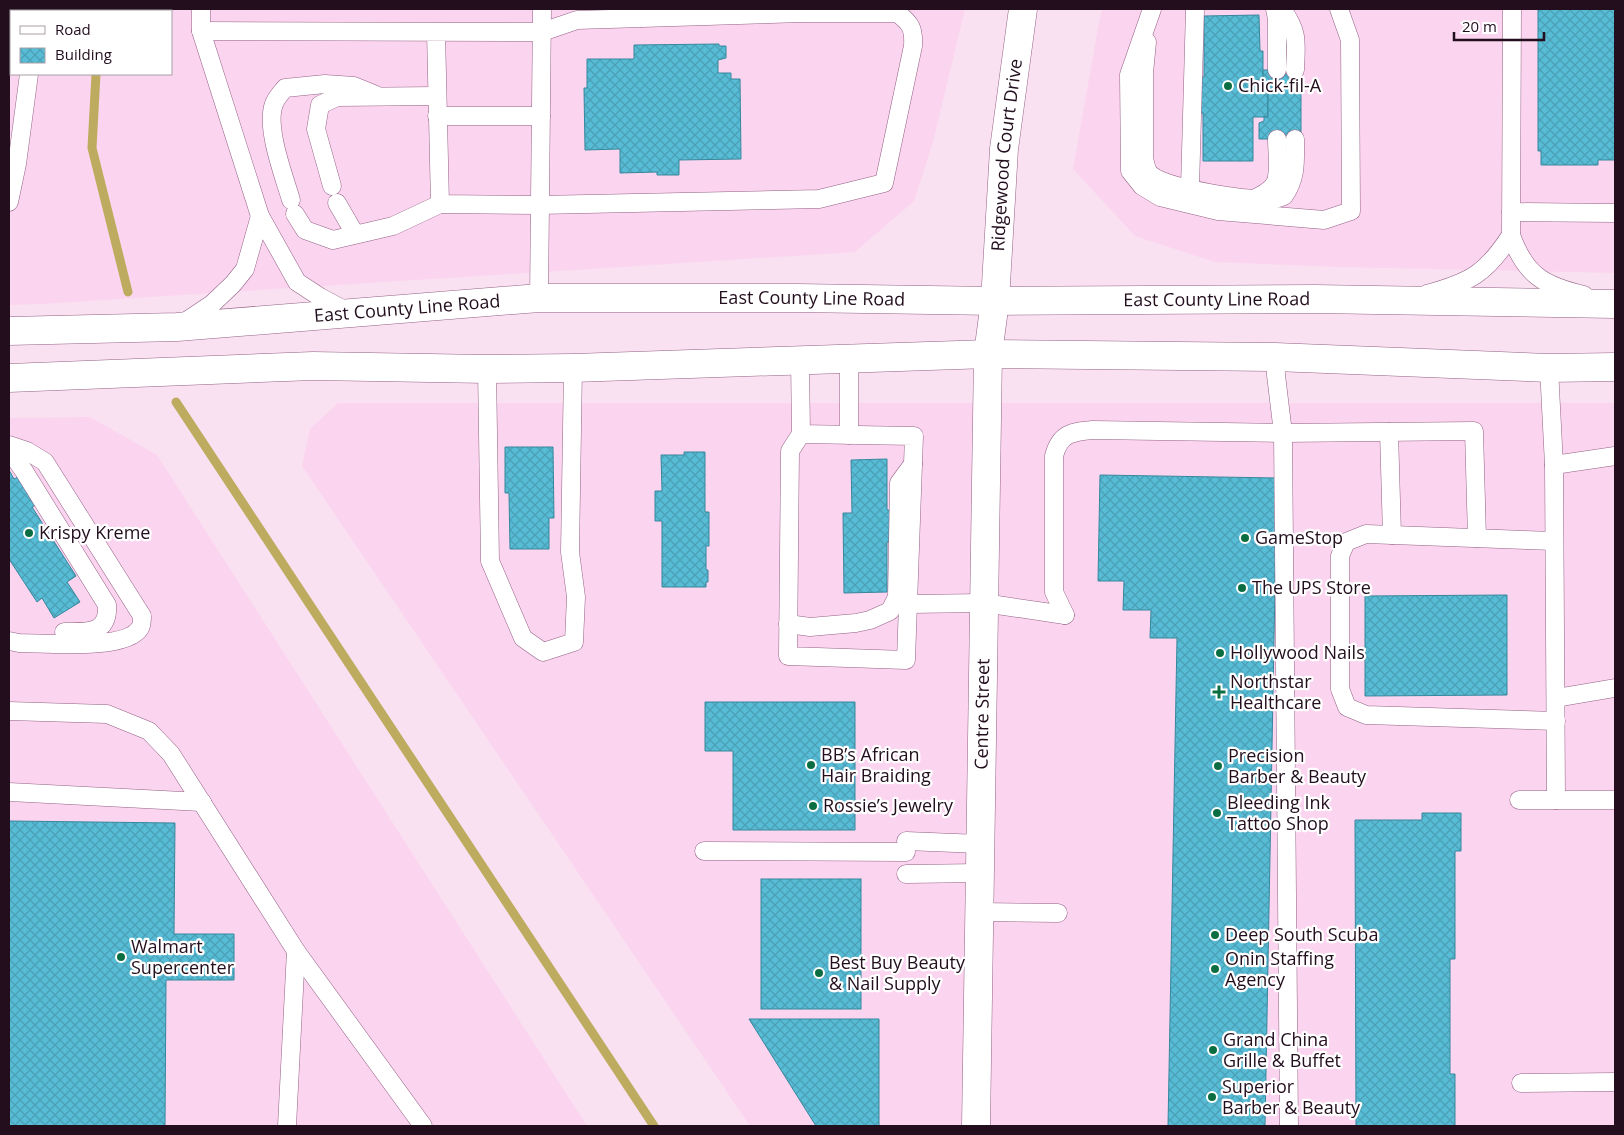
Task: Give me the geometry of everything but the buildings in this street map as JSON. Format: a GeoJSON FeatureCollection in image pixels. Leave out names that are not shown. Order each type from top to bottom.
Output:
{"type":"FeatureCollection","features":[{"type":"Feature","properties":{"kind":"main road","name":"Ridgewood Court Drive"},"geometry":{"type":"LineString","coordinates":[[995,301],[1004,148],[1023,9]]}},
{"type":"Feature","properties":{"kind":"main road","name":"East County Line Road"},"geometry":{"type":"LineString","coordinates":[[9,331],[177,327],[539,298],[797,298],[995,301],[1315,300],[1615,303]]}},
{"type":"Feature","properties":{"kind":"main road","name":"Centre Street"},"geometry":{"type":"LineString","coordinates":[[976,1126],[988,354],[995,301]]}},
{"type":"Feature","properties":{"kind":"main road"},"geometry":{"type":"LineString","coordinates":[[9,378],[313,366],[487,369],[573,368],[988,354],[1275,357],[1549,368],[1615,367]]}},
{"type":"Feature","properties":{"kind":"lane"},"geometry":{"type":"LineString","coordinates":[[200,9],[201,32],[260,216],[297,282],[320,298],[351,313]]}},
{"type":"Feature","properties":{"kind":"lane"},"geometry":{"type":"LineString","coordinates":[[539,298],[542,9]]}},
{"type":"Feature","properties":{"kind":"lane"},"geometry":{"type":"LineString","coordinates":[[1190,188],[1195,9]]}},
{"type":"Feature","properties":{"kind":"lane"},"geometry":{"type":"LineString","coordinates":[[1275,9],[1277,19],[1277,70]]}},
{"type":"Feature","properties":{"kind":"lane"},"geometry":{"type":"LineString","coordinates":[[1282,9],[1292,22],[1296,34],[1295,70]]}},
{"type":"Feature","properties":{"kind":"lane"},"geometry":{"type":"LineString","coordinates":[[1151,10],[1129,75],[1130,171],[1142,186],[1160,197],[1218,211],[1324,220],[1351,211],[1350,40],[1339,9]]}},
{"type":"Feature","properties":{"kind":"lane"},"geometry":{"type":"LineString","coordinates":[[1512,9],[1511,235],[1517,251],[1528,269],[1540,279],[1565,291],[1615,303]]}},
{"type":"Feature","properties":{"kind":"lane"},"geometry":{"type":"LineString","coordinates":[[1151,10],[1144,73],[1144,157],[1150,174],[1165,182],[1205,192],[1256,198],[1268,191],[1276,182],[1286,139]]}},
{"type":"Feature","properties":{"kind":"lane"},"geometry":{"type":"LineString","coordinates":[[201,32],[542,32],[577,20],[803,13],[897,13],[908,21],[914,34],[884,183],[819,199],[539,205],[440,204],[393,226],[333,240],[305,230],[293,207],[272,131],[272,107],[285,88],[324,84],[354,86],[376,95]]}},
{"type":"Feature","properties":{"kind":"lane"},"geometry":{"type":"LineString","coordinates":[[436,32],[440,204]]}},
{"type":"Feature","properties":{"kind":"lane"},"geometry":{"type":"LineString","coordinates":[[9,202],[17,164],[29,75]]}},
{"type":"Feature","properties":{"kind":"lane"},"geometry":{"type":"LineString","coordinates":[[332,186],[316,129],[320,105],[337,97],[376,95],[437,96]]}},
{"type":"Feature","properties":{"kind":"lane"},"geometry":{"type":"LineString","coordinates":[[437,116],[541,116]]}},
{"type":"Feature","properties":{"kind":"lane"},"geometry":{"type":"LineString","coordinates":[[337,203],[354,234]]}},
{"type":"Feature","properties":{"kind":"lane"},"geometry":{"type":"LineString","coordinates":[[1511,212],[1615,213]]}},
{"type":"Feature","properties":{"kind":"lane"},"geometry":{"type":"LineString","coordinates":[[177,327],[212,304],[233,284],[245,269],[260,216]]}},
{"type":"Feature","properties":{"kind":"lane"},"geometry":{"type":"LineString","coordinates":[[1403,301],[1469,280],[1490,264],[1511,235]]}},
{"type":"Feature","properties":{"kind":"lane"},"geometry":{"type":"LineString","coordinates":[[1275,357],[1283,433],[1289,1126]]}},
{"type":"Feature","properties":{"kind":"lane"},"geometry":{"type":"LineString","coordinates":[[849,359],[849,435]]}},
{"type":"Feature","properties":{"kind":"lane"},"geometry":{"type":"LineString","coordinates":[[800,361],[801,434],[790,451],[788,656],[906,660],[914,436],[801,434]]}},
{"type":"Feature","properties":{"kind":"lane"},"geometry":{"type":"LineString","coordinates":[[487,369],[490,562],[523,638],[543,652],[574,642],[576,597],[570,552],[573,368]]}},
{"type":"Feature","properties":{"kind":"lane"},"geometry":{"type":"LineString","coordinates":[[1549,368],[1554,465],[1556,800]]}},
{"type":"Feature","properties":{"kind":"lane"},"geometry":{"type":"LineString","coordinates":[[908,604],[984,603],[1065,615],[1054,592],[1054,456],[1057,446],[1062,439],[1072,432],[1093,430],[1283,433],[1474,432],[1477,538]]}},
{"type":"Feature","properties":{"kind":"lane"},"geometry":{"type":"LineString","coordinates":[[1390,432],[1392,535]]}},
{"type":"Feature","properties":{"kind":"lane"},"geometry":{"type":"LineString","coordinates":[[9,444],[27,451],[45,462],[142,616],[140,628],[127,639],[100,644],[19,643],[9,641]]}},
{"type":"Feature","properties":{"kind":"lane"},"geometry":{"type":"LineString","coordinates":[[9,454],[14,457],[24,471],[104,597],[108,614],[103,625],[95,631],[18,632],[9,634]]}},
{"type":"Feature","properties":{"kind":"lane"},"geometry":{"type":"LineString","coordinates":[[1554,465],[1615,456]]}},
{"type":"Feature","properties":{"kind":"lane"},"geometry":{"type":"LineString","coordinates":[[788,624],[810,627],[856,623],[870,620],[890,611],[897,597],[899,483],[913,464]]}},
{"type":"Feature","properties":{"kind":"lane"},"geometry":{"type":"LineString","coordinates":[[1554,540],[1366,534],[1346,542],[1340,556],[1340,689],[1347,707],[1366,715],[1556,721]]}},
{"type":"Feature","properties":{"kind":"lane"},"geometry":{"type":"LineString","coordinates":[[1556,698],[1615,688]]}},
{"type":"Feature","properties":{"kind":"lane"},"geometry":{"type":"LineString","coordinates":[[9,711],[107,714],[149,731],[171,754],[296,950],[423,1126]]}},
{"type":"Feature","properties":{"kind":"lane"},"geometry":{"type":"LineString","coordinates":[[9,792],[202,802]]}},
{"type":"Feature","properties":{"kind":"lane"},"geometry":{"type":"LineString","coordinates":[[1519,800],[1615,800]]}},
{"type":"Feature","properties":{"kind":"lane"},"geometry":{"type":"LineString","coordinates":[[704,851],[980,844]]}},
{"type":"Feature","properties":{"kind":"lane"},"geometry":{"type":"LineString","coordinates":[[906,874],[980,873]]}},
{"type":"Feature","properties":{"kind":"lane"},"geometry":{"type":"LineString","coordinates":[[979,912],[1058,913]]}},
{"type":"Feature","properties":{"kind":"lane"},"geometry":{"type":"LineString","coordinates":[[287,1126],[296,950]]}},
{"type":"Feature","properties":{"kind":"lane"},"geometry":{"type":"LineString","coordinates":[[1520,1082],[1615,1082]]}},
{"type":"Feature","properties":{"kind":"shaded area"},"geometry":{"type":"Polygon","coordinates":[[[9,9],[965,9],[933,142],[914,201],[855,252],[9,305],[9,9]]]}},
{"type":"Feature","properties":{"kind":"shaded area"},"geometry":{"type":"Polygon","coordinates":[[[1103,9],[1615,9],[1615,273],[1341,267],[1215,262],[1135,236],[1073,169],[1103,9]]]}},
{"type":"Feature","properties":{"kind":"shaded area"},"geometry":{"type":"Polygon","coordinates":[[[338,403],[1615,403],[1615,1126],[750,1126],[302,466],[310,429],[338,403]]]}},
{"type":"Feature","properties":{"kind":"shaded area"},"geometry":{"type":"Polygon","coordinates":[[[90,417],[157,455],[587,1126],[9,1126],[9,418],[90,417]]]}},
{"type":"Feature","properties":{"kind":"waterway"},"geometry":{"type":"LineString","coordinates":[[96,75],[92,148],[128,292]]}},
{"type":"Feature","properties":{"kind":"waterway"},"geometry":{"type":"LineString","coordinates":[[176,402],[654,1126]]}},
{"type":"Feature","properties":{"kind":"place","name":"Chick-fil-A"},"geometry":{"type":"Point","coordinates":[1228,86]}},
{"type":"Feature","properties":{"kind":"place","name":"Krispy Kreme"},"geometry":{"type":"Point","coordinates":[29,533]}},
{"type":"Feature","properties":{"kind":"place","name":"GameStop"},"geometry":{"type":"Point","coordinates":[1245,538]}},
{"type":"Feature","properties":{"kind":"place","name":"The UPS Store"},"geometry":{"type":"Point","coordinates":[1242,588]}},
{"type":"Feature","properties":{"kind":"place","name":"Hollywood Nails"},"geometry":{"type":"Point","coordinates":[1220,653]}},
{"type":"Feature","properties":{"kind":"place","name":"Northstar Healthcare"},"geometry":{"type":"Point","coordinates":[1219,692]}},
{"type":"Feature","properties":{"kind":"place","name":"BB’s African Hair Braiding"},"geometry":{"type":"Point","coordinates":[811,765]}},
{"type":"Feature","properties":{"kind":"place","name":"Precision Barber & Beauty"},"geometry":{"type":"Point","coordinates":[1218,766]}},
{"type":"Feature","properties":{"kind":"place","name":"Rossie’s Jewelry"},"geometry":{"type":"Point","coordinates":[813,806]}},
{"type":"Feature","properties":{"kind":"place","name":"Bleeding Ink Tattoo Shop"},"geometry":{"type":"Point","coordinates":[1217,813]}},
{"type":"Feature","properties":{"kind":"place","name":"Deep South Scuba"},"geometry":{"type":"Point","coordinates":[1215,935]}},
{"type":"Feature","properties":{"kind":"place","name":"Walmart Supercenter"},"geometry":{"type":"Point","coordinates":[121,957]}},
{"type":"Feature","properties":{"kind":"place","name":"Onin Staffing Agency"},"geometry":{"type":"Point","coordinates":[1215,969]}},
{"type":"Feature","properties":{"kind":"place","name":"Best Buy Beauty & Nail Supply"},"geometry":{"type":"Point","coordinates":[819,973]}},
{"type":"Feature","properties":{"kind":"place","name":"Grand China Grille & Buffet"},"geometry":{"type":"Point","coordinates":[1213,1050]}},
{"type":"Feature","properties":{"kind":"place","name":"Superior Barber & Beauty"},"geometry":{"type":"Point","coordinates":[1212,1097]}}]}
